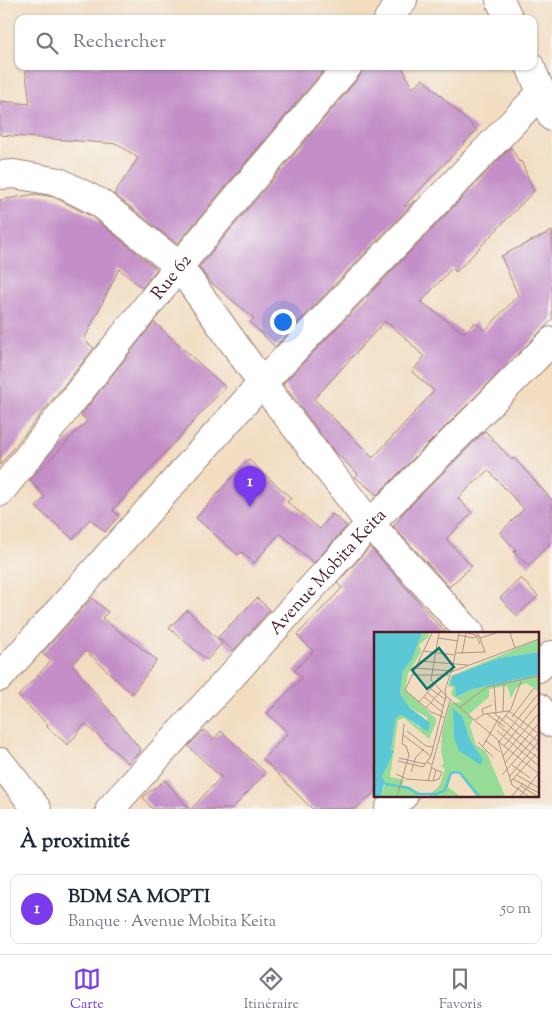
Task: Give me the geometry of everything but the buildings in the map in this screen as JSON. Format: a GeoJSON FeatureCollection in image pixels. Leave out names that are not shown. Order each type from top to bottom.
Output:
{"type":"FeatureCollection","features":[{"type":"Feature","properties":{"kind":"street"},"geometry":{"type":"LineString","coordinates":[[391,15],[403,0]]}},
{"type":"Feature","properties":{"kind":"street"},"geometry":{"type":"LineString","coordinates":[[500,0],[507,15]]}},
{"type":"Feature","properties":{"kind":"street","name":"Rue 62"},"geometry":{"type":"LineString","coordinates":[[0,492],[179,266],[345,70]]}},
{"type":"Feature","properties":{"kind":"street"},"geometry":{"type":"LineString","coordinates":[[0,676],[262,383],[547,104],[532,70]]}},
{"type":"Feature","properties":{"kind":"street"},"geometry":{"type":"LineString","coordinates":[[0,175],[14,174],[59,182],[100,202],[179,266],[262,383],[370,524],[469,632]]}},
{"type":"Feature","properties":{"kind":"street","name":"Avenue Mobita Keita"},"geometry":{"type":"LineString","coordinates":[[110,809],[370,524],[552,341]]}},
{"type":"Feature","properties":{"kind":"street"},"geometry":{"type":"LineString","coordinates":[[540,666],[552,655]]}},
{"type":"Feature","properties":{"kind":"street"},"geometry":{"type":"LineString","coordinates":[[540,710],[552,722]]}},
{"type":"Feature","properties":{"kind":"street"},"geometry":{"type":"LineString","coordinates":[[0,762],[38,809]]}},
{"type":"Feature","properties":{"kind":"street"},"geometry":{"type":"LineString","coordinates":[[389,809],[403,796]]}},
{"type":"Feature","properties":{"kind":"place","name":"BDM SA MOPTI"},"geometry":{"type":"Point","coordinates":[250,507]}}]}
